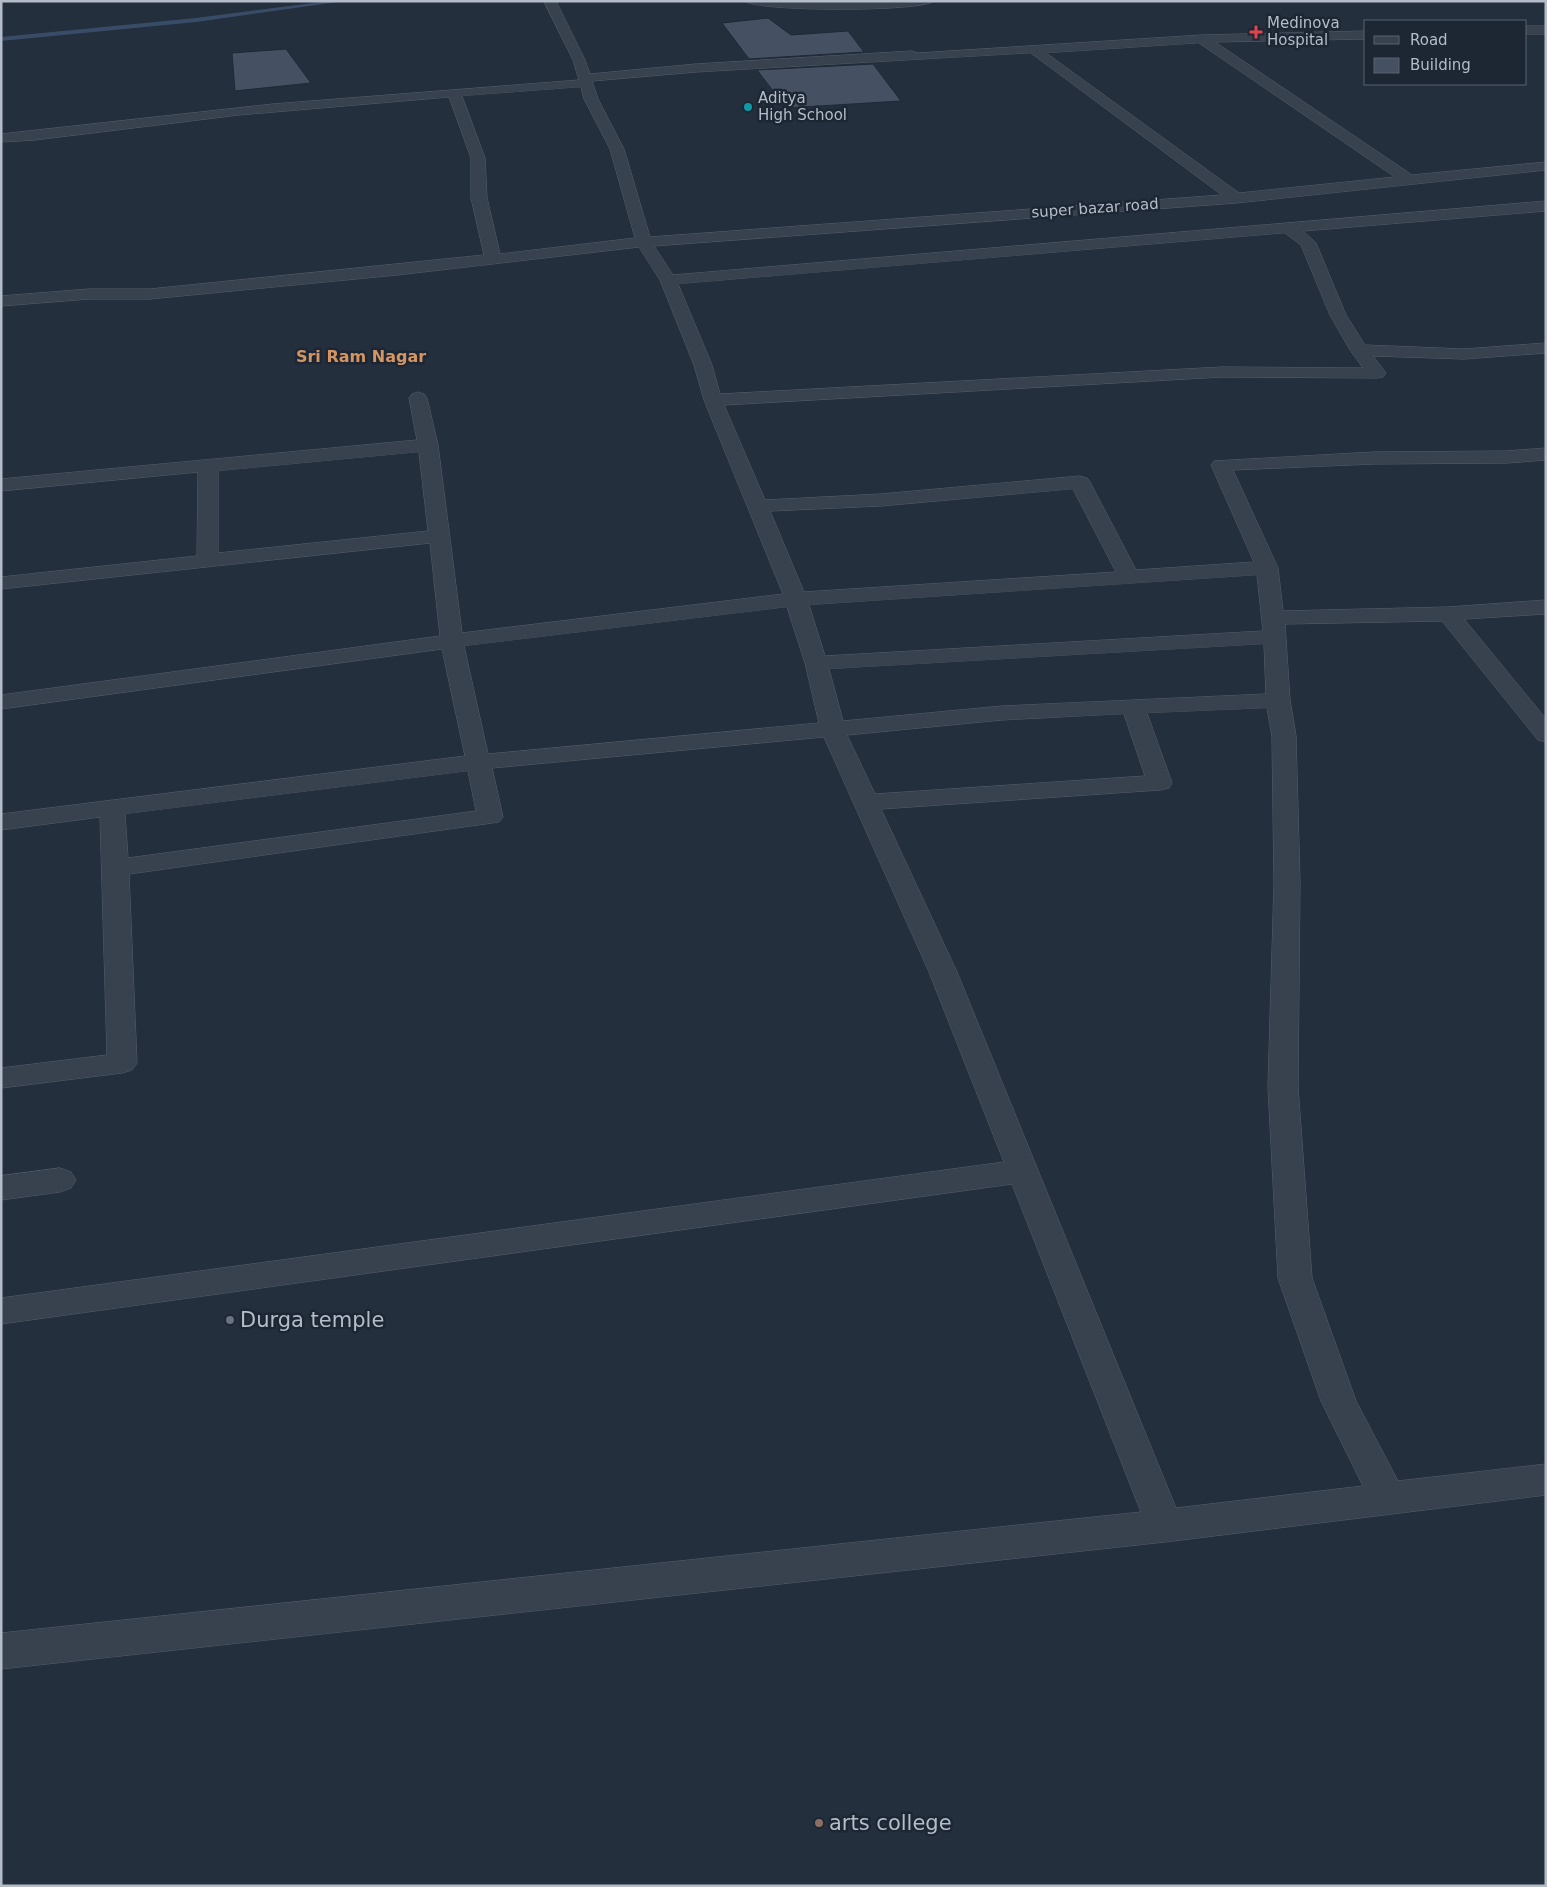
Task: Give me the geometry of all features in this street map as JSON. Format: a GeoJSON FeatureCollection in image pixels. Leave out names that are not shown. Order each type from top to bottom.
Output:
{"type":"FeatureCollection","features":[{"type":"Feature","properties":{"kind":"street"},"geometry":{"type":"LineString","coordinates":[[550,1],[578,60],[591,99],[617,149],[644,242],[668,280],[703,365],[713,400],[796,599],[816,663],[833,730],[944,972],[1166,1526]]}},
{"type":"Feature","properties":{"kind":"street"},"geometry":{"type":"LineString","coordinates":[[750,1],[788,6],[852,6],[928,1]]}},
{"type":"Feature","properties":{"kind":"street"},"geometry":{"type":"LineString","coordinates":[[1527,30],[1546,30]]}},
{"type":"Feature","properties":{"kind":"street"},"geometry":{"type":"LineString","coordinates":[[1,138],[56,134],[273,108],[454,93],[696,68],[912,55],[915,57],[1202,39],[1364,35]]}},
{"type":"Feature","properties":{"kind":"street"},"geometry":{"type":"LineString","coordinates":[[1202,39],[1408,180]]}},
{"type":"Feature","properties":{"kind":"street"},"geometry":{"type":"LineString","coordinates":[[1033,49],[1236,198]]}},
{"type":"Feature","properties":{"kind":"street"},"geometry":{"type":"LineString","coordinates":[[454,93],[478,158],[479,198],[493,259]]}},
{"type":"Feature","properties":{"kind":"street","name":"super bazar road"},"geometry":{"type":"LineString","coordinates":[[1,301],[89,294],[150,294],[397,270],[644,242],[1236,198],[1546,166]]}},
{"type":"Feature","properties":{"kind":"street"},"geometry":{"type":"LineString","coordinates":[[668,280],[1546,206]]}},
{"type":"Feature","properties":{"kind":"street"},"geometry":{"type":"LineString","coordinates":[[713,400],[1222,372],[1377,373],[1359,350],[1338,315],[1308,243],[1289,228]]}},
{"type":"Feature","properties":{"kind":"street"},"geometry":{"type":"LineString","coordinates":[[1359,350],[1464,354],[1546,348]]}},
{"type":"Feature","properties":{"kind":"street"},"geometry":{"type":"LineString","coordinates":[[116,868],[490,817],[452,641],[428,445],[418,398]]}},
{"type":"Feature","properties":{"kind":"street"},"geometry":{"type":"LineString","coordinates":[[1,486],[428,445]]}},
{"type":"Feature","properties":{"kind":"street"},"geometry":{"type":"LineString","coordinates":[[1388,1499],[1339,1401],[1295,1278],[1283,1087],[1287,883],[1284,736],[1278,700],[1274,628],[1267,568],[1221,465],[1374,458],[1507,457],[1546,454]]}},
{"type":"Feature","properties":{"kind":"street"},"geometry":{"type":"LineString","coordinates":[[208,465],[208,560]]}},
{"type":"Feature","properties":{"kind":"street"},"geometry":{"type":"LineString","coordinates":[[758,506],[881,500],[1080,482],[1129,577]]}},
{"type":"Feature","properties":{"kind":"street"},"geometry":{"type":"LineString","coordinates":[[1,583],[439,536]]}},
{"type":"Feature","properties":{"kind":"street"},"geometry":{"type":"LineString","coordinates":[[1,702],[452,641],[796,599],[1267,568]]}},
{"type":"Feature","properties":{"kind":"street"},"geometry":{"type":"LineString","coordinates":[[816,663],[1546,606]]}},
{"type":"Feature","properties":{"kind":"street"},"geometry":{"type":"LineString","coordinates":[[1448,614],[1546,735]]}},
{"type":"Feature","properties":{"kind":"street"},"geometry":{"type":"LineString","coordinates":[[1,822],[478,762],[1002,713],[1278,700]]}},
{"type":"Feature","properties":{"kind":"street"},"geometry":{"type":"LineString","coordinates":[[866,802],[1160,783],[1133,707]]}},
{"type":"Feature","properties":{"kind":"street"},"geometry":{"type":"LineString","coordinates":[[1,1078],[122,1063],[116,868],[112,808]]}},
{"type":"Feature","properties":{"kind":"street"},"geometry":{"type":"LineString","coordinates":[[1,1311],[1024,1171]]}},
{"type":"Feature","properties":{"kind":"street"},"geometry":{"type":"LineString","coordinates":[[1,1188],[60,1180]]}},
{"type":"Feature","properties":{"kind":"street"},"geometry":{"type":"LineString","coordinates":[[1,1651],[1166,1526],[1546,1479]]}},
{"type":"Feature","properties":{"kind":"building"},"geometry":{"type":"Polygon","coordinates":[[[768,18],[791,35],[848,31],[864,52],[749,59],[722,23],[768,18]]]}},
{"type":"Feature","properties":{"kind":"building"},"geometry":{"type":"Polygon","coordinates":[[[286,49],[311,83],[235,91],[232,53],[286,49]]]}},
{"type":"Feature","properties":{"kind":"building"},"geometry":{"type":"Polygon","coordinates":[[[873,64],[901,101],[786,108],[757,70],[873,64]]]}},
{"type":"Feature","properties":{"kind":"waterway"},"geometry":{"type":"LineString","coordinates":[[1,39],[196,20],[343,1]]}},
{"type":"Feature","properties":{"kind":"place","name":"Medinova Hospital"},"geometry":{"type":"Point","coordinates":[1256,32]}},
{"type":"Feature","properties":{"kind":"place","name":"Aditya High School"},"geometry":{"type":"Point","coordinates":[748,107]}},
{"type":"Feature","properties":{"kind":"place","name":"Durga temple"},"geometry":{"type":"Point","coordinates":[230,1320]}},
{"type":"Feature","properties":{"kind":"place","name":"arts college"},"geometry":{"type":"Point","coordinates":[819,1823]}},
{"type":"Feature","properties":{"kind":"district","name":"Sri Ram Nagar"},"geometry":{"type":"Point","coordinates":[361,356]}}]}
